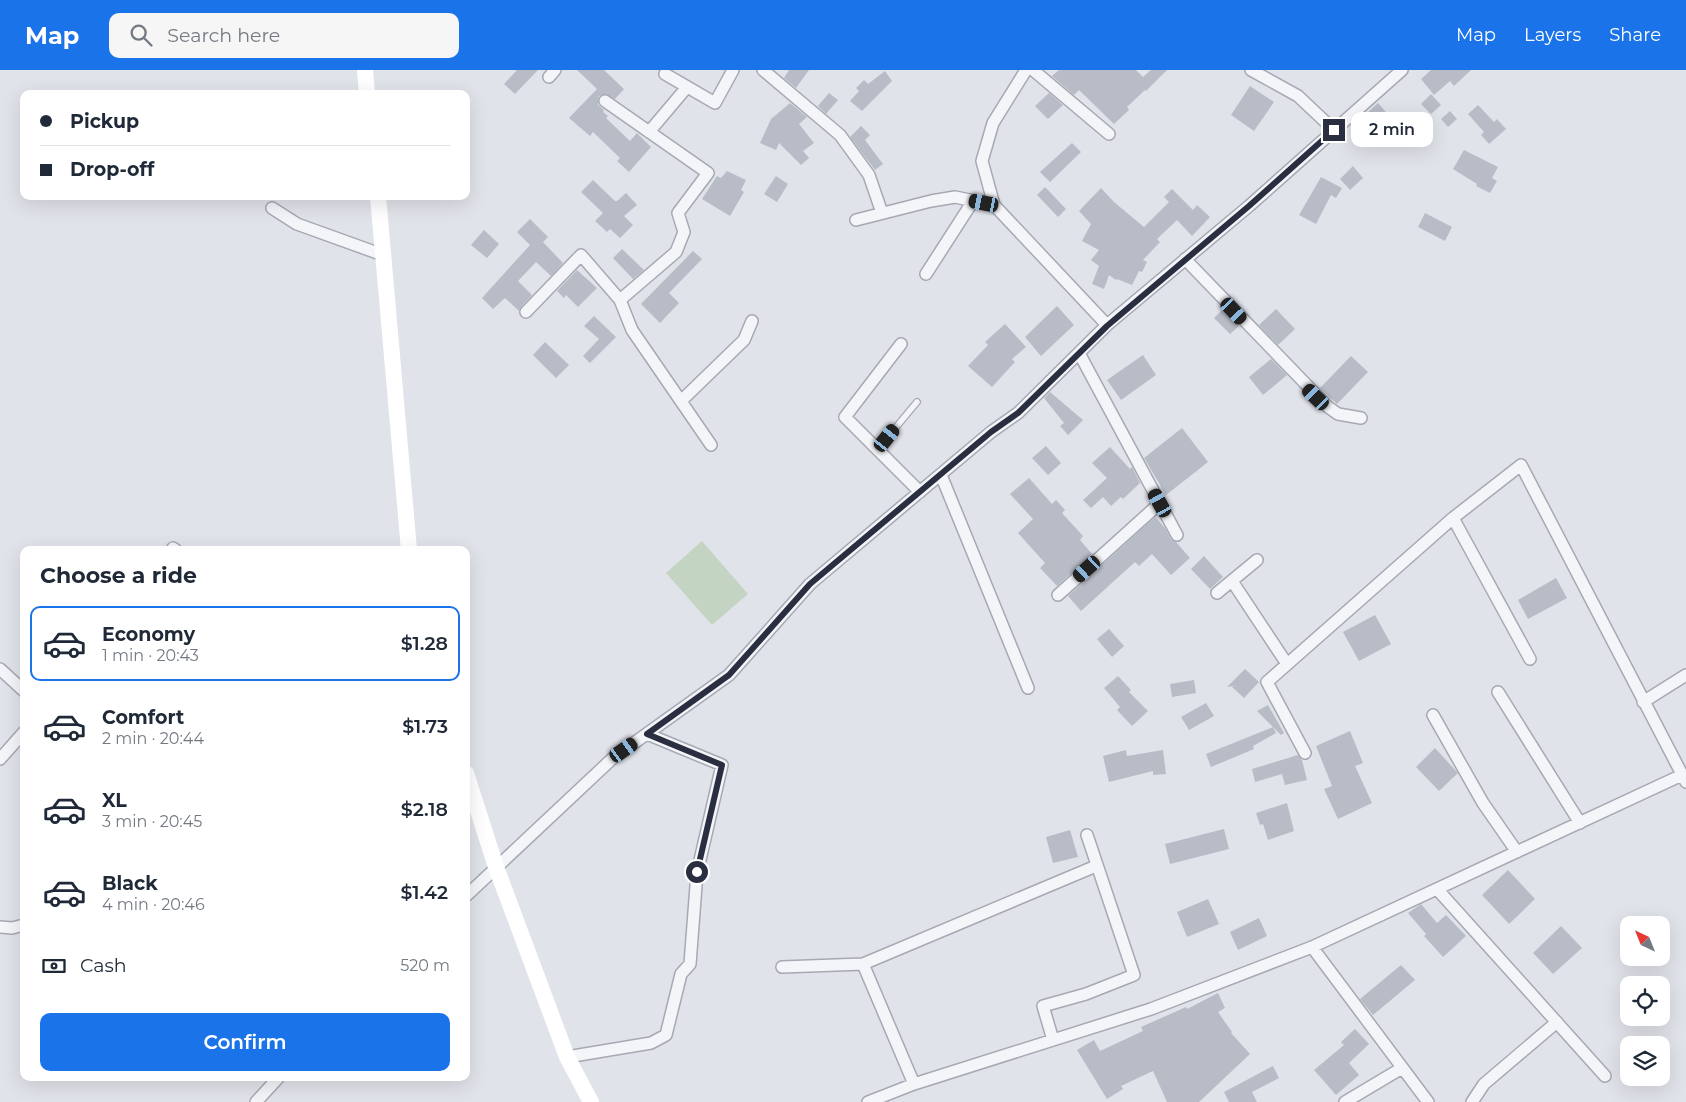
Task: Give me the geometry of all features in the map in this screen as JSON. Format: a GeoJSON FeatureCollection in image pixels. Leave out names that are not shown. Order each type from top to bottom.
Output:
{"type":"FeatureCollection","features":[{"type":"Feature","properties":{"kind":"street"},"geometry":{"type":"LineString","coordinates":[[365,70],[367,90]]}},
{"type":"Feature","properties":{"kind":"street"},"geometry":{"type":"LineString","coordinates":[[665,74],[715,103],[733,70]]}},
{"type":"Feature","properties":{"kind":"street"},"geometry":{"type":"LineString","coordinates":[[763,70],[840,135],[869,175],[882,213]]}},
{"type":"Feature","properties":{"kind":"street"},"geometry":{"type":"LineString","coordinates":[[1026,70],[993,123],[982,161],[994,205],[1107,326]]}},
{"type":"Feature","properties":{"kind":"street"},"geometry":{"type":"LineString","coordinates":[[1033,70],[1109,134]]}},
{"type":"Feature","properties":{"kind":"street"},"geometry":{"type":"LineString","coordinates":[[1251,70],[1298,96],[1334,130]]}},
{"type":"Feature","properties":{"kind":"street"},"geometry":{"type":"LineString","coordinates":[[470,892],[613,758],[729,675],[810,584],[991,432],[1018,413],[1107,326],[1249,206],[1402,70]]}},
{"type":"Feature","properties":{"kind":"street"},"geometry":{"type":"LineString","coordinates":[[649,132],[687,87]]}},
{"type":"Feature","properties":{"kind":"street"},"geometry":{"type":"LineString","coordinates":[[605,101],[708,173],[678,213],[684,232],[676,252],[620,300]]}},
{"type":"Feature","properties":{"kind":"street"},"geometry":{"type":"LineString","coordinates":[[856,220],[931,201],[955,198],[994,205]]}},
{"type":"Feature","properties":{"kind":"street"},"geometry":{"type":"LineString","coordinates":[[378,200],[409,546]]}},
{"type":"Feature","properties":{"kind":"street"},"geometry":{"type":"LineString","coordinates":[[926,274],[973,201]]}},
{"type":"Feature","properties":{"kind":"street"},"geometry":{"type":"LineString","coordinates":[[272,208],[297,224],[384,255]]}},
{"type":"Feature","properties":{"kind":"street"},"geometry":{"type":"LineString","coordinates":[[526,312],[582,255],[620,300],[632,330],[711,445]]}},
{"type":"Feature","properties":{"kind":"street"},"geometry":{"type":"LineString","coordinates":[[1185,259],[1328,408],[1338,414],[1361,418]]}},
{"type":"Feature","properties":{"kind":"street"},"geometry":{"type":"LineString","coordinates":[[681,401],[744,340],[752,320]]}},
{"type":"Feature","properties":{"kind":"street"},"geometry":{"type":"LineString","coordinates":[[901,344],[845,417],[920,492]]}},
{"type":"Feature","properties":{"kind":"street"},"geometry":{"type":"LineString","coordinates":[[1078,354],[1177,535]]}},
{"type":"Feature","properties":{"kind":"street"},"geometry":{"type":"LineString","coordinates":[[868,1102],[914,1084],[1151,1009],[1312,947],[1580,822],[1684,779],[1520,465],[1453,518],[1267,682],[1305,753]]}},
{"type":"Feature","properties":{"kind":"street"},"geometry":{"type":"LineString","coordinates":[[941,475],[1028,688]]}},
{"type":"Feature","properties":{"kind":"street"},"geometry":{"type":"LineString","coordinates":[[1058,595],[1160,503]]}},
{"type":"Feature","properties":{"kind":"street"},"geometry":{"type":"LineString","coordinates":[[1453,518],[1530,660]]}},
{"type":"Feature","properties":{"kind":"street"},"geometry":{"type":"LineString","coordinates":[[1217,593],[1257,560]]}},
{"type":"Feature","properties":{"kind":"street"},"geometry":{"type":"LineString","coordinates":[[1232,581],[1287,664]]}},
{"type":"Feature","properties":{"kind":"street"},"geometry":{"type":"LineString","coordinates":[[0,668],[20,687]]}},
{"type":"Feature","properties":{"kind":"street"},"geometry":{"type":"LineString","coordinates":[[1643,702],[1686,675]]}},
{"type":"Feature","properties":{"kind":"street"},"geometry":{"type":"LineString","coordinates":[[1498,692],[1580,822]]}},
{"type":"Feature","properties":{"kind":"street"},"geometry":{"type":"LineString","coordinates":[[1433,715],[1483,803],[1517,852]]}},
{"type":"Feature","properties":{"kind":"street"},"geometry":{"type":"LineString","coordinates":[[567,1057],[651,1044],[666,1035],[680,974],[690,964],[697,872],[722,765],[647,734]]}},
{"type":"Feature","properties":{"kind":"street"},"geometry":{"type":"LineString","coordinates":[[0,759],[20,736]]}},
{"type":"Feature","properties":{"kind":"street"},"geometry":{"type":"LineString","coordinates":[[470,786],[496,867],[567,1057],[591,1102]]}},
{"type":"Feature","properties":{"kind":"street"},"geometry":{"type":"LineString","coordinates":[[1053,1040],[1043,1006],[1086,994],[1134,975],[1087,835]]}},
{"type":"Feature","properties":{"kind":"street"},"geometry":{"type":"LineString","coordinates":[[782,966],[863,964],[1096,866]]}},
{"type":"Feature","properties":{"kind":"street"},"geometry":{"type":"LineString","coordinates":[[1437,889],[1605,1076]]}},
{"type":"Feature","properties":{"kind":"street"},"geometry":{"type":"LineString","coordinates":[[0,927],[12,928],[20,926]]}},
{"type":"Feature","properties":{"kind":"street"},"geometry":{"type":"LineString","coordinates":[[1312,947],[1428,1102]]}},
{"type":"Feature","properties":{"kind":"street"},"geometry":{"type":"LineString","coordinates":[[863,964],[914,1084]]}},
{"type":"Feature","properties":{"kind":"street"},"geometry":{"type":"LineString","coordinates":[[1472,1102],[1484,1084],[1557,1022]]}},
{"type":"Feature","properties":{"kind":"street"},"geometry":{"type":"LineString","coordinates":[[1345,1102],[1402,1068]]}},
{"type":"Feature","properties":{"kind":"street"},"geometry":{"type":"LineString","coordinates":[[256,1102],[275,1081]]}},
{"type":"Feature","properties":{"kind":"lane"},"geometry":{"type":"LineString","coordinates":[[877,450],[917,402]]}},
{"type":"Feature","properties":{"kind":"green space"},"geometry":{"type":"Polygon","coordinates":[[[702,541],[748,594],[712,625],[666,573],[702,541]]]}},
{"type":"Feature","properties":{"kind":"building"},"geometry":{"type":"Polygon","coordinates":[[[517,70],[538,70],[515,94],[504,84],[517,70]]]}},
{"type":"Feature","properties":{"kind":"building"},"geometry":{"type":"Polygon","coordinates":[[[577,70],[604,70],[624,89],[615,99],[605,94],[599,96],[598,105],[608,116],[606,118],[630,141],[637,133],[651,147],[629,172],[617,161],[620,158],[593,132],[590,136],[569,118],[597,89],[577,70]]]}},
{"type":"Feature","properties":{"kind":"building"},"geometry":{"type":"Polygon","coordinates":[[[789,70],[809,70],[796,88],[784,78],[789,70]]]}},
{"type":"Feature","properties":{"kind":"building"},"geometry":{"type":"Polygon","coordinates":[[[1059,70],[1136,70],[1143,77],[1151,70],[1167,70],[1127,107],[1129,110],[1114,124],[1079,90],[1074,95],[1052,76],[1059,70]]]}},
{"type":"Feature","properties":{"kind":"building"},"geometry":{"type":"Polygon","coordinates":[[[1431,70],[1471,70],[1454,86],[1450,81],[1434,95],[1421,79],[1431,70]]]}},
{"type":"Feature","properties":{"kind":"building"},"geometry":{"type":"Polygon","coordinates":[[[885,71],[892,81],[862,111],[850,101],[859,91],[856,88],[864,80],[868,84],[885,71]]]}},
{"type":"Feature","properties":{"kind":"building"},"geometry":{"type":"Polygon","coordinates":[[[1250,86],[1274,102],[1254,131],[1231,115],[1250,86]]]}},
{"type":"Feature","properties":{"kind":"building"},"geometry":{"type":"Polygon","coordinates":[[[829,93],[838,100],[826,114],[818,106],[829,93]]]}},
{"type":"Feature","properties":{"kind":"building"},"geometry":{"type":"Polygon","coordinates":[[[1049,93],[1063,105],[1048,119],[1035,106],[1049,93]]]}},
{"type":"Feature","properties":{"kind":"building"},"geometry":{"type":"Polygon","coordinates":[[[1431,94],[1441,105],[1431,114],[1421,104],[1431,94]]]}},
{"type":"Feature","properties":{"kind":"building"},"geometry":{"type":"Polygon","coordinates":[[[790,103],[807,117],[799,124],[814,143],[803,151],[809,158],[801,165],[779,143],[776,150],[760,143],[771,119],[790,103]]]}},
{"type":"Feature","properties":{"kind":"building"},"geometry":{"type":"Polygon","coordinates":[[[1378,103],[1392,119],[1380,130],[1365,115],[1378,103]]]}},
{"type":"Feature","properties":{"kind":"building"},"geometry":{"type":"Polygon","coordinates":[[[1478,105],[1494,122],[1497,119],[1506,129],[1489,144],[1481,135],[1484,132],[1468,114],[1478,105]]]}},
{"type":"Feature","properties":{"kind":"building"},"geometry":{"type":"Polygon","coordinates":[[[1450,111],[1457,119],[1448,127],[1441,119],[1450,111]]]}},
{"type":"Feature","properties":{"kind":"building"},"geometry":{"type":"Polygon","coordinates":[[[861,126],[870,135],[865,140],[883,164],[875,170],[850,137],[861,126]]]}},
{"type":"Feature","properties":{"kind":"building"},"geometry":{"type":"Polygon","coordinates":[[[1072,143],[1081,152],[1050,182],[1040,172],[1072,143]]]}},
{"type":"Feature","properties":{"kind":"building"},"geometry":{"type":"Polygon","coordinates":[[[1464,150],[1498,167],[1492,178],[1497,181],[1490,193],[1476,186],[1477,184],[1453,169],[1464,150]]]}},
{"type":"Feature","properties":{"kind":"building"},"geometry":{"type":"Polygon","coordinates":[[[1353,166],[1363,178],[1350,190],[1340,179],[1353,166]]]}},
{"type":"Feature","properties":{"kind":"building"},"geometry":{"type":"Polygon","coordinates":[[[727,171],[746,180],[741,190],[744,192],[730,216],[702,199],[717,176],[721,178],[727,171]]]}},
{"type":"Feature","properties":{"kind":"building"},"geometry":{"type":"Polygon","coordinates":[[[776,176],[788,184],[777,202],[764,194],[776,176]]]}},
{"type":"Feature","properties":{"kind":"building"},"geometry":{"type":"Polygon","coordinates":[[[1321,177],[1342,188],[1336,198],[1331,195],[1316,224],[1299,215],[1321,177]]]}},
{"type":"Feature","properties":{"kind":"building"},"geometry":{"type":"Polygon","coordinates":[[[593,180],[615,201],[626,193],[637,205],[624,216],[633,225],[620,238],[610,229],[607,232],[595,221],[603,213],[581,192],[593,180]]]}},
{"type":"Feature","properties":{"kind":"building"},"geometry":{"type":"Polygon","coordinates":[[[1045,187],[1066,209],[1058,217],[1037,195],[1045,187]]]}},
{"type":"Feature","properties":{"kind":"building"},"geometry":{"type":"Polygon","coordinates":[[[1101,188],[1114,202],[1144,227],[1169,202],[1164,197],[1172,189],[1193,210],[1197,205],[1210,217],[1192,236],[1177,220],[1157,239],[1160,242],[1143,260],[1147,262],[1142,272],[1139,271],[1132,285],[1116,280],[1109,275],[1104,289],[1092,284],[1099,266],[1091,260],[1099,250],[1082,241],[1091,224],[1079,211],[1101,188]]]}},
{"type":"Feature","properties":{"kind":"building"},"geometry":{"type":"Polygon","coordinates":[[[1425,213],[1452,227],[1445,241],[1418,227],[1425,213]]]}},
{"type":"Feature","properties":{"kind":"building"},"geometry":{"type":"Polygon","coordinates":[[[530,219],[548,237],[543,242],[563,263],[551,276],[536,262],[518,281],[532,295],[519,311],[505,298],[493,309],[482,298],[530,245],[517,232],[530,219]]]}},
{"type":"Feature","properties":{"kind":"building"},"geometry":{"type":"Polygon","coordinates":[[[484,230],[499,244],[487,258],[471,245],[484,230]]]}},
{"type":"Feature","properties":{"kind":"building"},"geometry":{"type":"Polygon","coordinates":[[[622,249],[644,270],[633,279],[613,258],[622,249]]]}},
{"type":"Feature","properties":{"kind":"building"},"geometry":{"type":"Polygon","coordinates":[[[693,251],[702,259],[669,293],[679,303],[660,323],[641,304],[693,251]]]}},
{"type":"Feature","properties":{"kind":"building"},"geometry":{"type":"Polygon","coordinates":[[[577,270],[597,288],[578,307],[566,295],[564,298],[557,291],[577,270]]]}},
{"type":"Feature","properties":{"kind":"building"},"geometry":{"type":"Polygon","coordinates":[[[1057,306],[1074,325],[1041,356],[1025,337],[1057,306]]]}},
{"type":"Feature","properties":{"kind":"building"},"geometry":{"type":"Polygon","coordinates":[[[1223,309],[1239,326],[1230,334],[1214,318],[1223,309]]]}},
{"type":"Feature","properties":{"kind":"building"},"geometry":{"type":"Polygon","coordinates":[[[1276,309],[1295,329],[1278,345],[1259,325],[1276,309]]]}},
{"type":"Feature","properties":{"kind":"building"},"geometry":{"type":"Polygon","coordinates":[[[594,316],[616,337],[590,363],[583,356],[599,339],[584,326],[594,316]]]}},
{"type":"Feature","properties":{"kind":"building"},"geometry":{"type":"Polygon","coordinates":[[[1005,324],[1026,347],[1012,359],[1015,362],[992,387],[968,366],[988,345],[985,342],[1005,324]]]}},
{"type":"Feature","properties":{"kind":"building"},"geometry":{"type":"Polygon","coordinates":[[[545,342],[569,365],[556,378],[533,355],[545,342]]]}},
{"type":"Feature","properties":{"kind":"building"},"geometry":{"type":"Polygon","coordinates":[[[1143,355],[1156,375],[1121,400],[1107,380],[1143,355]]]}},
{"type":"Feature","properties":{"kind":"building"},"geometry":{"type":"Polygon","coordinates":[[[1351,356],[1368,372],[1337,404],[1320,388],[1351,356]]]}},
{"type":"Feature","properties":{"kind":"building"},"geometry":{"type":"Polygon","coordinates":[[[1271,359],[1287,375],[1263,395],[1249,377],[1271,359]]]}},
{"type":"Feature","properties":{"kind":"building"},"geometry":{"type":"Polygon","coordinates":[[[1050,392],[1083,420],[1068,435],[1060,426],[1064,423],[1044,398],[1050,392]]]}},
{"type":"Feature","properties":{"kind":"building"},"geometry":{"type":"Polygon","coordinates":[[[1182,428],[1208,462],[1166,495],[1144,458],[1182,428]]]}},
{"type":"Feature","properties":{"kind":"building"},"geometry":{"type":"Polygon","coordinates":[[[1046,446],[1061,463],[1048,475],[1032,458],[1046,446]]]}},
{"type":"Feature","properties":{"kind":"building"},"geometry":{"type":"Polygon","coordinates":[[[1110,447],[1130,469],[1132,467],[1140,483],[1123,499],[1121,497],[1111,506],[1103,497],[1091,508],[1083,500],[1107,478],[1092,463],[1110,447]]]}},
{"type":"Feature","properties":{"kind":"building"},"geometry":{"type":"Polygon","coordinates":[[[1029,478],[1052,504],[1056,500],[1065,510],[1062,513],[1083,536],[1080,540],[1092,554],[1057,586],[1040,568],[1045,563],[1018,533],[1033,519],[1010,494],[1029,478]]]}},
{"type":"Feature","properties":{"kind":"building"},"geometry":{"type":"Polygon","coordinates":[[[1155,517],[1165,528],[1171,539],[1190,558],[1171,575],[1152,554],[1139,566],[1135,562],[1081,611],[1068,596],[1155,517]]]}},
{"type":"Feature","properties":{"kind":"building"},"geometry":{"type":"Polygon","coordinates":[[[1204,556],[1223,577],[1210,589],[1191,569],[1204,556]]]}},
{"type":"Feature","properties":{"kind":"building"},"geometry":{"type":"Polygon","coordinates":[[[1556,578],[1567,598],[1528,619],[1518,600],[1556,578]]]}},
{"type":"Feature","properties":{"kind":"building"},"geometry":{"type":"Polygon","coordinates":[[[1375,615],[1391,644],[1359,661],[1343,632],[1375,615]]]}},
{"type":"Feature","properties":{"kind":"building"},"geometry":{"type":"Polygon","coordinates":[[[1109,629],[1124,646],[1112,657],[1097,639],[1109,629]]]}},
{"type":"Feature","properties":{"kind":"building"},"geometry":{"type":"Polygon","coordinates":[[[1245,669],[1259,682],[1244,698],[1232,687],[1235,686],[1227,687],[1245,669]]]}},
{"type":"Feature","properties":{"kind":"building"},"geometry":{"type":"Polygon","coordinates":[[[1118,676],[1131,690],[1129,692],[1148,711],[1132,726],[1117,710],[1120,707],[1104,688],[1118,676]]]}},
{"type":"Feature","properties":{"kind":"building"},"geometry":{"type":"Polygon","coordinates":[[[1194,680],[1196,693],[1172,697],[1170,684],[1194,680]]]}},
{"type":"Feature","properties":{"kind":"building"},"geometry":{"type":"Polygon","coordinates":[[[1206,703],[1214,716],[1189,730],[1181,717],[1206,703]]]}},
{"type":"Feature","properties":{"kind":"building"},"geometry":{"type":"Polygon","coordinates":[[[1268,705],[1284,733],[1281,735],[1257,711],[1268,705]]]}},
{"type":"Feature","properties":{"kind":"building"},"geometry":{"type":"Polygon","coordinates":[[[1273,727],[1276,733],[1253,746],[1254,749],[1211,767],[1206,754],[1273,727]]]}},
{"type":"Feature","properties":{"kind":"building"},"geometry":{"type":"Polygon","coordinates":[[[1350,731],[1363,763],[1355,766],[1372,803],[1338,819],[1324,789],[1332,786],[1316,746],[1350,731]]]}},
{"type":"Feature","properties":{"kind":"building"},"geometry":{"type":"Polygon","coordinates":[[[1435,748],[1458,773],[1439,791],[1416,767],[1435,748]]]}},
{"type":"Feature","properties":{"kind":"building"},"geometry":{"type":"Polygon","coordinates":[[[1126,750],[1127,756],[1163,750],[1166,774],[1153,775],[1153,771],[1109,782],[1103,756],[1126,750]]]}},
{"type":"Feature","properties":{"kind":"building"},"geometry":{"type":"Polygon","coordinates":[[[1298,755],[1302,760],[1307,780],[1285,785],[1282,774],[1255,782],[1252,769],[1298,755]]]}},
{"type":"Feature","properties":{"kind":"building"},"geometry":{"type":"Polygon","coordinates":[[[1287,803],[1294,831],[1268,840],[1263,824],[1260,825],[1256,813],[1287,803]]]}},
{"type":"Feature","properties":{"kind":"building"},"geometry":{"type":"Polygon","coordinates":[[[1224,829],[1229,849],[1170,864],[1165,844],[1224,829]]]}},
{"type":"Feature","properties":{"kind":"building"},"geometry":{"type":"Polygon","coordinates":[[[1070,830],[1078,857],[1053,863],[1046,837],[1070,830]]]}},
{"type":"Feature","properties":{"kind":"building"},"geometry":{"type":"Polygon","coordinates":[[[1508,870],[1535,899],[1509,924],[1482,895],[1508,870]]]}},
{"type":"Feature","properties":{"kind":"building"},"geometry":{"type":"Polygon","coordinates":[[[1208,899],[1219,924],[1187,937],[1177,912],[1208,899]]]}},
{"type":"Feature","properties":{"kind":"building"},"geometry":{"type":"Polygon","coordinates":[[[1421,904],[1437,923],[1446,915],[1466,936],[1443,957],[1424,936],[1426,934],[1408,913],[1421,904]]]}},
{"type":"Feature","properties":{"kind":"building"},"geometry":{"type":"Polygon","coordinates":[[[1259,918],[1267,936],[1238,950],[1230,932],[1259,918]]]}},
{"type":"Feature","properties":{"kind":"building"},"geometry":{"type":"Polygon","coordinates":[[[1561,926],[1582,948],[1553,974],[1533,953],[1561,926]]]}},
{"type":"Feature","properties":{"kind":"building"},"geometry":{"type":"Polygon","coordinates":[[[1401,965],[1415,980],[1373,1015],[1360,999],[1401,965]]]}},
{"type":"Feature","properties":{"kind":"building"},"geometry":{"type":"Polygon","coordinates":[[[1218,993],[1225,1008],[1218,1012],[1231,1033],[1250,1054],[1199,1102],[1167,1102],[1153,1071],[1121,1086],[1123,1089],[1107,1099],[1077,1050],[1094,1040],[1100,1051],[1143,1031],[1141,1027],[1186,1007],[1187,1009],[1218,993]]]}},
{"type":"Feature","properties":{"kind":"building"},"geometry":{"type":"Polygon","coordinates":[[[1355,1029],[1369,1044],[1349,1063],[1359,1075],[1336,1095],[1314,1070],[1344,1045],[1341,1042],[1355,1029]]]}},
{"type":"Feature","properties":{"kind":"building"},"geometry":{"type":"Polygon","coordinates":[[[1273,1066],[1279,1078],[1252,1092],[1257,1102],[1229,1102],[1224,1092],[1273,1066]]]}},
{"type":"Feature","properties":{"kind":"route"},"geometry":{"type":"LineString","coordinates":[[697,872],[722,765],[647,734],[729,675],[810,584],[991,432],[1018,413],[1107,326],[1249,206],[1334,130]]}}]}
